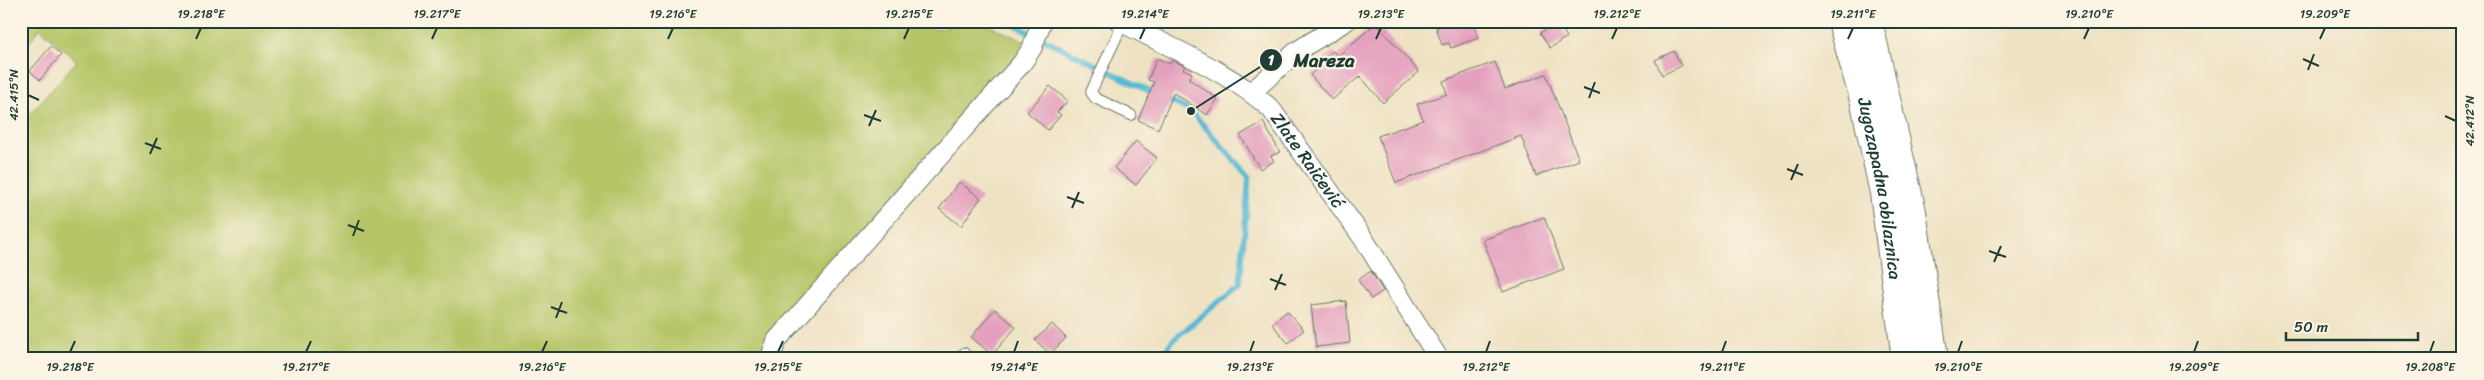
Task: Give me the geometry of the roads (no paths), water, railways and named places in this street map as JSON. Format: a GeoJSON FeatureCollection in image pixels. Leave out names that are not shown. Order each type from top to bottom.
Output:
{"type":"FeatureCollection","features":[{"type":"Feature","properties":{"kind":"main road","name":"Jugozapadna obilaznica"},"geometry":{"type":"LineString","coordinates":[[1842,21],[1864,103],[1884,193],[1906,359]]}},
{"type":"Feature","properties":{"kind":"main road","name":"Jugozapadna obilaznica"},"geometry":{"type":"LineString","coordinates":[[1868,21],[1912,212],[1934,359]]}},
{"type":"Feature","properties":{"kind":"street"},"geometry":{"type":"LineString","coordinates":[[1252,92],[1297,51],[1346,21]]}},
{"type":"Feature","properties":{"kind":"street","name":"Zlate Raičević"},"geometry":{"type":"LineString","coordinates":[[1121,22],[1223,74],[1252,92],[1272,109],[1364,238],[1439,359]]}},
{"type":"Feature","properties":{"kind":"street"},"geometry":{"type":"LineString","coordinates":[[770,359],[777,340],[1022,63],[1032,48],[1041,24]]}},
{"type":"Feature","properties":{"kind":"lane"},"geometry":{"type":"LineString","coordinates":[[1121,22],[1108,61],[1091,92],[1092,95],[1131,115]]}},
{"type":"Feature","properties":{"kind":"waterway"},"geometry":{"type":"LineString","coordinates":[[1007,21],[1155,94]]}},
{"type":"Feature","properties":{"kind":"waterway"},"geometry":{"type":"LineString","coordinates":[[1160,359],[1172,341],[1240,284],[1249,177],[1191,111],[1163,98]]}},
{"type":"Feature","properties":{"kind":"place","name":"Mareza"},"geometry":{"type":"Point","coordinates":[1191,111]}}]}
